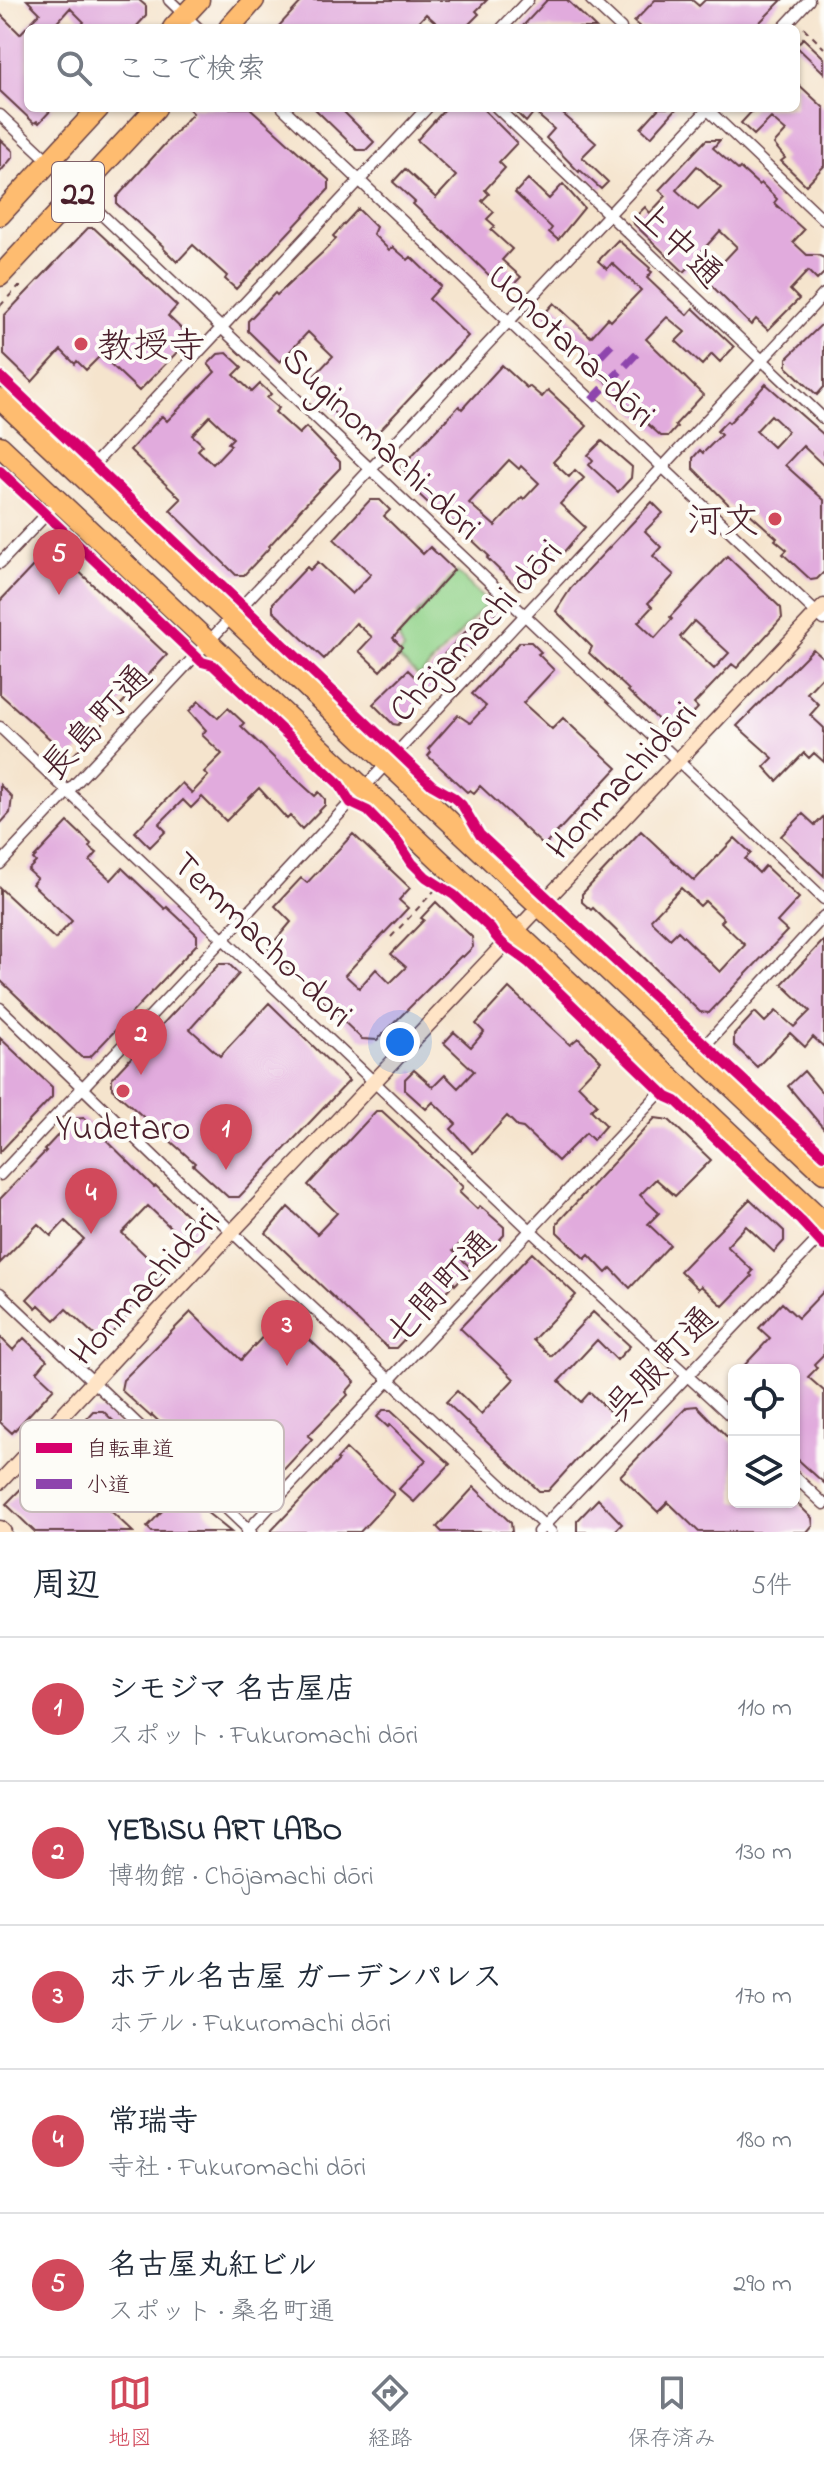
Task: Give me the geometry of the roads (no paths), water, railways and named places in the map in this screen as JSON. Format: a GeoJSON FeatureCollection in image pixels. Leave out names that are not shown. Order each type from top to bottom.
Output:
{"type":"FeatureCollection","features":[{"type":"Feature","properties":{"kind":"highway"},"geometry":{"type":"LineString","coordinates":[[233,24],[254,0]]}},
{"type":"Feature","properties":{"kind":"highway","name":"22"},"geometry":{"type":"LineString","coordinates":[[0,215],[95,112]]}},
{"type":"Feature","properties":{"kind":"highway","name":"22"},"geometry":{"type":"LineString","coordinates":[[0,276],[152,112]]}},
{"type":"Feature","properties":{"kind":"highway"},"geometry":{"type":"LineString","coordinates":[[0,399],[824,1173]]}},
{"type":"Feature","properties":{"kind":"highway"},"geometry":{"type":"LineString","coordinates":[[0,446],[824,1222]]}},
{"type":"Feature","properties":{"kind":"street"},"geometry":{"type":"LineString","coordinates":[[169,0],[189,18]]}},
{"type":"Feature","properties":{"kind":"street"},"geometry":{"type":"LineString","coordinates":[[506,24],[528,0]]}},
{"type":"Feature","properties":{"kind":"street"},"geometry":{"type":"LineString","coordinates":[[591,0],[617,24]]}},
{"type":"Feature","properties":{"kind":"street"},"geometry":{"type":"LineString","coordinates":[[787,24],[809,0]]}},
{"type":"Feature","properties":{"kind":"street","name":"Uonotana-dōri"},"geometry":{"type":"LineString","coordinates":[[287,112],[663,468],[822,613]]}},
{"type":"Feature","properties":{"kind":"street"},"geometry":{"type":"LineString","coordinates":[[83,476],[423,112]]}},
{"type":"Feature","properties":{"kind":"street","name":"上中通"},"geometry":{"type":"LineString","coordinates":[[501,112],[824,419]]}},
{"type":"Feature","properties":{"kind":"street","name":"長島町通"},"geometry":{"type":"LineString","coordinates":[[0,864],[704,112]]}},
{"type":"Feature","properties":{"kind":"street"},"geometry":{"type":"LineString","coordinates":[[710,112],[824,220]]}},
{"type":"Feature","properties":{"kind":"street"},"geometry":{"type":"LineString","coordinates":[[0,115],[49,161]]}},
{"type":"Feature","properties":{"kind":"street","name":"Suginomachi-dōri"},"geometry":{"type":"LineString","coordinates":[[78,192],[824,899]]}},
{"type":"Feature","properties":{"kind":"street","name":"Chōjamachi dōri"},"geometry":{"type":"LineString","coordinates":[[0,1175],[824,294]]}},
{"type":"Feature","properties":{"kind":"street"},"geometry":{"type":"LineString","coordinates":[[0,563],[59,500]]}},
{"type":"Feature","properties":{"kind":"street","name":"Honmachidōri"},"geometry":{"type":"LineString","coordinates":[[59,1420],[677,761],[822,613]]}},
{"type":"Feature","properties":{"kind":"street","name":"Temmacho-dori"},"geometry":{"type":"LineString","coordinates":[[0,727],[530,1230],[728,1413]]}},
{"type":"Feature","properties":{"kind":"street"},"geometry":{"type":"LineString","coordinates":[[697,1054],[824,916]]}},
{"type":"Feature","properties":{"kind":"street"},"geometry":{"type":"LineString","coordinates":[[0,1008],[544,1530]]}},
{"type":"Feature","properties":{"kind":"street","name":"七間町通"},"geometry":{"type":"LineString","coordinates":[[284,1493],[673,1079]]}},
{"type":"Feature","properties":{"kind":"street","name":"呉服町通"},"geometry":{"type":"LineString","coordinates":[[544,1530],[687,1374],[824,1233]]}},
{"type":"Feature","properties":{"kind":"street"},"geometry":{"type":"LineString","coordinates":[[0,1293],[132,1420]]}},
{"type":"Feature","properties":{"kind":"street","name":"Honmachidōri"},"geometry":{"type":"LineString","coordinates":[[0,1482],[20,1461]]}},
{"type":"Feature","properties":{"kind":"street"},"geometry":{"type":"LineString","coordinates":[[800,1482],[824,1504]]}},
{"type":"Feature","properties":{"kind":"street"},"geometry":{"type":"LineString","coordinates":[[228,1512],[248,1531]]}},
{"type":"Feature","properties":{"kind":"street","name":"七間町通"},"geometry":{"type":"LineString","coordinates":[[248,1531],[266,1512]]}},
{"type":"Feature","properties":{"kind":"street"},"geometry":{"type":"LineString","coordinates":[[0,1528],[4,1532]]}},
{"type":"Feature","properties":{"kind":"place","name":"教授寺"},"geometry":{"type":"Point","coordinates":[81,344]}},
{"type":"Feature","properties":{"kind":"place","name":"河文"},"geometry":{"type":"Point","coordinates":[775,519]}},
{"type":"Feature","properties":{"kind":"place","name":"名古屋丸紅ビル"},"geometry":{"type":"Point","coordinates":[59,595]}},
{"type":"Feature","properties":{"kind":"place","name":"YEBISU ART LABO"},"geometry":{"type":"Point","coordinates":[141,1075]}},
{"type":"Feature","properties":{"kind":"place","name":"Yudetaro"},"geometry":{"type":"Point","coordinates":[123,1091]}},
{"type":"Feature","properties":{"kind":"place","name":"シモジマ 名古屋店"},"geometry":{"type":"Point","coordinates":[226,1170]}},
{"type":"Feature","properties":{"kind":"place","name":"常瑞寺"},"geometry":{"type":"Point","coordinates":[91,1234]}},
{"type":"Feature","properties":{"kind":"place","name":"ホテル名古屋 ガーデンパレス"},"geometry":{"type":"Point","coordinates":[287,1366]}}]}
